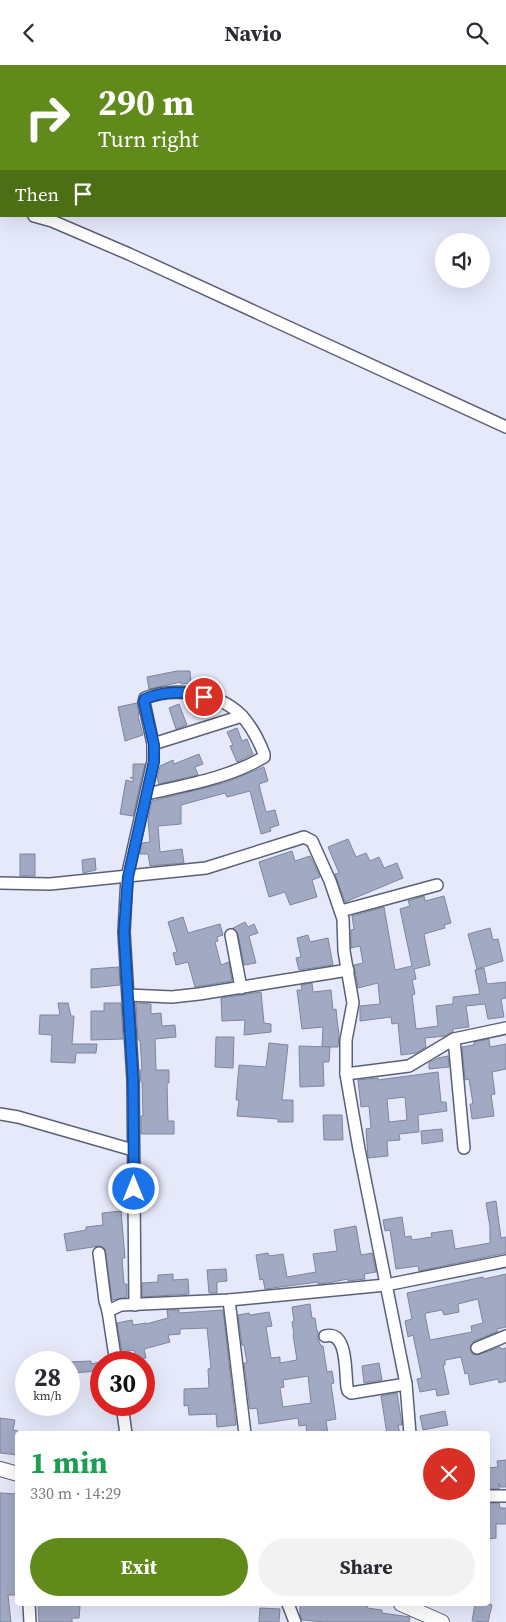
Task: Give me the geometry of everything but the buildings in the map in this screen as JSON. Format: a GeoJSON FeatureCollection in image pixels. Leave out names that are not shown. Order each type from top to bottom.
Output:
{"type":"FeatureCollection","features":[{"type":"Feature","properties":{"kind":"street"},"geometry":{"type":"LineString","coordinates":[[38,217],[52,221],[120,251],[506,427]]}},
{"type":"Feature","properties":{"kind":"street"},"geometry":{"type":"LineString","coordinates":[[135,1305],[133,1080],[124,932],[128,877],[154,761],[154,745],[144,702],[145,699],[154,695],[181,692],[195,694],[226,704],[242,716],[261,746],[264,757],[253,764],[204,781],[147,794]]}},
{"type":"Feature","properties":{"kind":"street"},"geometry":{"type":"LineString","coordinates":[[154,745],[242,716]]}},
{"type":"Feature","properties":{"kind":"street"},"geometry":{"type":"LineString","coordinates":[[0,883],[50,884],[206,868],[304,837],[312,841],[341,911],[353,1003],[346,1039],[346,1074],[406,1384],[410,1431]]}},
{"type":"Feature","properties":{"kind":"street"},"geometry":{"type":"LineString","coordinates":[[341,911],[436,885]]}},
{"type":"Feature","properties":{"kind":"street"},"geometry":{"type":"LineString","coordinates":[[231,935],[241,988]]}},
{"type":"Feature","properties":{"kind":"street"},"geometry":{"type":"LineString","coordinates":[[128,995],[172,997],[200,994],[348,970]]}},
{"type":"Feature","properties":{"kind":"street"},"geometry":{"type":"LineString","coordinates":[[346,1074],[408,1066],[454,1039],[506,1028]]}},
{"type":"Feature","properties":{"kind":"street"},"geometry":{"type":"LineString","coordinates":[[454,1039],[464,1149]]}},
{"type":"Feature","properties":{"kind":"street"},"geometry":{"type":"LineString","coordinates":[[0,1114],[133,1150]]}},
{"type":"Feature","properties":{"kind":"street"},"geometry":{"type":"LineString","coordinates":[[99,1253],[114,1351]]}},
{"type":"Feature","properties":{"kind":"street"},"geometry":{"type":"LineString","coordinates":[[108,1311],[122,1305],[229,1300],[386,1285],[506,1261]]}},
{"type":"Feature","properties":{"kind":"street"},"geometry":{"type":"LineString","coordinates":[[229,1300],[245,1431]]}},
{"type":"Feature","properties":{"kind":"street"},"geometry":{"type":"LineString","coordinates":[[325,1336],[336,1337],[341,1343],[347,1387],[351,1393],[406,1384]]}},
{"type":"Feature","properties":{"kind":"street"},"geometry":{"type":"LineString","coordinates":[[477,1348],[506,1336]]}},
{"type":"Feature","properties":{"kind":"street"},"geometry":{"type":"LineString","coordinates":[[124,1416],[126,1431]]}},
{"type":"Feature","properties":{"kind":"street"},"geometry":{"type":"LineString","coordinates":[[0,1469],[15,1473]]}},
{"type":"Feature","properties":{"kind":"street"},"geometry":{"type":"LineString","coordinates":[[490,1497],[506,1496]]}},
{"type":"Feature","properties":{"kind":"street"},"geometry":{"type":"LineString","coordinates":[[29,1606],[30,1622]]}},
{"type":"Feature","properties":{"kind":"street"},"geometry":{"type":"LineString","coordinates":[[289,1606],[295,1622]]}},
{"type":"Feature","properties":{"kind":"street"},"geometry":{"type":"LineString","coordinates":[[410,1606],[442,1622]]}},
{"type":"Feature","properties":{"kind":"route"},"geometry":{"type":"LineString","coordinates":[[134,1189],[133,1080],[124,932],[128,877],[154,761],[154,745],[144,702],[145,699],[154,695],[181,692],[204,697]]}}]}
